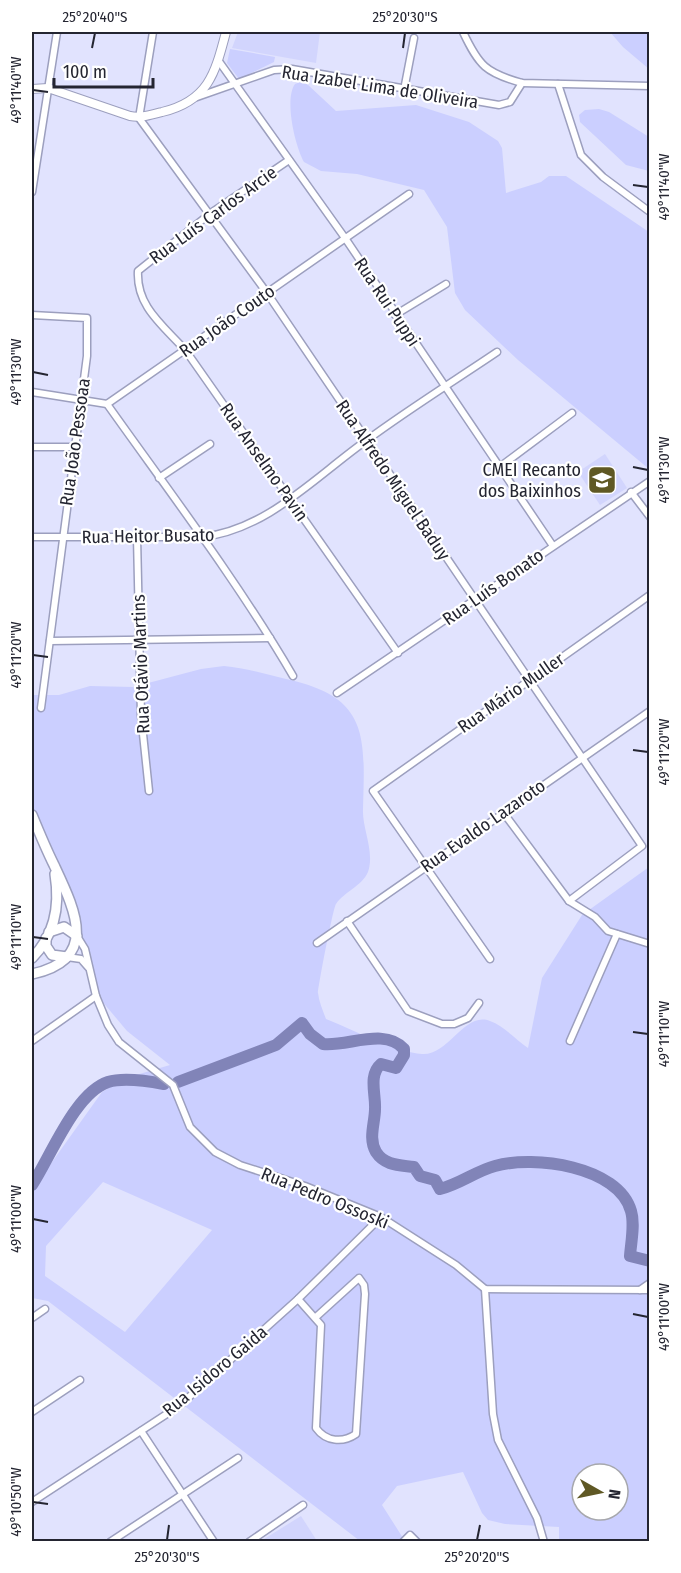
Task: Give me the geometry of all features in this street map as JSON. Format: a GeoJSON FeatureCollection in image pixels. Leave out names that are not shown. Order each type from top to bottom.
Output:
{"type":"FeatureCollection","features":[{"type":"Feature","properties":{"kind":"main road"},"geometry":{"type":"LineString","coordinates":[[32,814],[76,918],[77,936],[67,957],[50,969],[32,974]]}},
{"type":"Feature","properties":{"kind":"main road"},"geometry":{"type":"LineString","coordinates":[[53,863],[58,900],[56,915],[46,946],[52,955],[67,957]]}},
{"type":"Feature","properties":{"kind":"main road"},"geometry":{"type":"LineString","coordinates":[[32,958],[48,935],[64,927],[77,936]]}},
{"type":"Feature","properties":{"kind":"street"},"geometry":{"type":"LineString","coordinates":[[32,192],[57,32]]}},
{"type":"Feature","properties":{"kind":"street"},"geometry":{"type":"LineString","coordinates":[[139,118],[153,32]]}},
{"type":"Feature","properties":{"kind":"street"},"geometry":{"type":"LineString","coordinates":[[32,89],[48,88],[107,110],[139,118],[166,111],[197,98],[212,77],[226,32]]}},
{"type":"Feature","properties":{"kind":"street"},"geometry":{"type":"LineString","coordinates":[[463,32],[476,58],[485,69],[496,76],[522,83],[650,86]]}},
{"type":"Feature","properties":{"kind":"street"},"geometry":{"type":"LineString","coordinates":[[404,90],[414,38]]}},
{"type":"Feature","properties":{"kind":"street","name":"Rua Rui Puppi"},"geometry":{"type":"LineString","coordinates":[[218,60],[345,238],[553,546]]}},
{"type":"Feature","properties":{"kind":"street","name":"Rua Izabel Lima de Oliveira"},"geometry":{"type":"LineString","coordinates":[[197,98],[274,70],[292,69],[499,105],[510,102],[522,83]]}},
{"type":"Feature","properties":{"kind":"street"},"geometry":{"type":"LineString","coordinates":[[558,84],[581,155],[603,177],[650,212]]}},
{"type":"Feature","properties":{"kind":"street","name":"Rua Alfredo Miguel Baduy"},"geometry":{"type":"LineString","coordinates":[[139,118],[211,213],[267,293],[642,846],[569,901]]}},
{"type":"Feature","properties":{"kind":"street","name":"Rua Luís Carlos Arcie"},"geometry":{"type":"LineString","coordinates":[[138,271],[211,213],[289,160]]}},
{"type":"Feature","properties":{"kind":"street","name":"Rua João Couto"},"geometry":{"type":"LineString","coordinates":[[107,404],[409,194]]}},
{"type":"Feature","properties":{"kind":"street","name":"Rua Anselmo Pavin"},"geometry":{"type":"LineString","coordinates":[[138,271],[137,284],[142,299],[153,316],[186,351],[398,653]]}},
{"type":"Feature","properties":{"kind":"street"},"geometry":{"type":"LineString","coordinates":[[395,315],[446,284]]}},
{"type":"Feature","properties":{"kind":"street","name":"Rua João Pessoaa"},"geometry":{"type":"LineString","coordinates":[[32,315],[87,318],[87,356],[41,708]]}},
{"type":"Feature","properties":{"kind":"street","name":"Rua Heitor Busato"},"geometry":{"type":"LineString","coordinates":[[32,537],[202,537],[225,534],[244,526],[290,499],[367,440],[497,352]]}},
{"type":"Feature","properties":{"kind":"street"},"geometry":{"type":"LineString","coordinates":[[32,392],[107,404],[202,537],[293,676]]}},
{"type":"Feature","properties":{"kind":"street"},"geometry":{"type":"LineString","coordinates":[[501,466],[572,413]]}},
{"type":"Feature","properties":{"kind":"street"},"geometry":{"type":"LineString","coordinates":[[159,478],[210,444]]}},
{"type":"Feature","properties":{"kind":"street"},"geometry":{"type":"LineString","coordinates":[[32,447],[75,447]]}},
{"type":"Feature","properties":{"kind":"street","name":"Rua Luís Bonato"},"geometry":{"type":"LineString","coordinates":[[337,693],[650,480]]}},
{"type":"Feature","properties":{"kind":"street"},"geometry":{"type":"LineString","coordinates":[[631,492],[650,518]]}},
{"type":"Feature","properties":{"kind":"street","name":"Rua Otávio Martins"},"geometry":{"type":"LineString","coordinates":[[137,537],[141,715],[149,791]]}},
{"type":"Feature","properties":{"kind":"street","name":"Rua Mário Muller"},"geometry":{"type":"LineString","coordinates":[[424,867],[373,791],[650,595]]}},
{"type":"Feature","properties":{"kind":"street"},"geometry":{"type":"LineString","coordinates":[[50,641],[270,638]]}},
{"type":"Feature","properties":{"kind":"street","name":"Rua Evaldo Lazaroto"},"geometry":{"type":"LineString","coordinates":[[317,943],[650,711]]}},
{"type":"Feature","properties":{"kind":"street"},"geometry":{"type":"LineString","coordinates":[[503,812],[569,901],[595,917],[608,931],[650,944]]}},
{"type":"Feature","properties":{"kind":"street"},"geometry":{"type":"LineString","coordinates":[[424,867],[490,959]]}},
{"type":"Feature","properties":{"kind":"street"},"geometry":{"type":"LineString","coordinates":[[348,921],[408,1011],[442,1024],[454,1024],[468,1018],[479,1003]]}},
{"type":"Feature","properties":{"kind":"street"},"geometry":{"type":"LineString","coordinates":[[570,1041],[616,934]]}},
{"type":"Feature","properties":{"kind":"street","name":"Rua Pedro Ossoski"},"geometry":{"type":"LineString","coordinates":[[77,936],[85,949],[96,996],[108,1025],[119,1042],[173,1085],[190,1127],[215,1152],[240,1165],[305,1186],[381,1217],[456,1265],[485,1289]]}},
{"type":"Feature","properties":{"kind":"street"},"geometry":{"type":"LineString","coordinates":[[67,957],[81,959],[88,968]]}},
{"type":"Feature","properties":{"kind":"street"},"geometry":{"type":"LineString","coordinates":[[32,1041],[96,996]]}},
{"type":"Feature","properties":{"kind":"street","name":"Rua Isidoro Gaida"},"geometry":{"type":"LineString","coordinates":[[32,1502],[179,1406],[298,1299],[381,1217]]}},
{"type":"Feature","properties":{"kind":"street"},"geometry":{"type":"LineString","coordinates":[[298,1299],[321,1325],[316,1428],[320,1434],[333,1440],[348,1440],[356,1434],[365,1294],[364,1285],[359,1278],[316,1317]]}},
{"type":"Feature","properties":{"kind":"street"},"geometry":{"type":"LineString","coordinates":[[639,1290],[650,1283]]}},
{"type":"Feature","properties":{"kind":"street"},"geometry":{"type":"LineString","coordinates":[[544,1542],[537,1518],[498,1440],[493,1414],[485,1289],[650,1290]]}},
{"type":"Feature","properties":{"kind":"street"},"geometry":{"type":"LineString","coordinates":[[32,1318],[45,1309]]}},
{"type":"Feature","properties":{"kind":"street"},"geometry":{"type":"LineString","coordinates":[[32,1412],[80,1380]]}},
{"type":"Feature","properties":{"kind":"street"},"geometry":{"type":"LineString","coordinates":[[141,1431],[214,1542]]}},
{"type":"Feature","properties":{"kind":"street"},"geometry":{"type":"LineString","coordinates":[[110,1542],[238,1458]]}},
{"type":"Feature","properties":{"kind":"street"},"geometry":{"type":"LineString","coordinates":[[249,1542],[303,1505]]}},
{"type":"Feature","properties":{"kind":"street"},"geometry":{"type":"LineString","coordinates":[[403,1542],[410,1535],[415,1537],[417,1542]]}},
{"type":"Feature","properties":{"kind":"shaded area"},"geometry":{"type":"Polygon","coordinates":[[[238,32],[320,32],[316,63],[232,48],[238,32]]]}},
{"type":"Feature","properties":{"kind":"shaded area"},"geometry":{"type":"Polygon","coordinates":[[[610,32],[649,32],[649,69],[623,47],[610,32]]]}},
{"type":"Feature","properties":{"kind":"shaded area"},"geometry":{"type":"Polygon","coordinates":[[[230,49],[275,57],[274,62],[239,79],[227,63],[230,49]]]}},
{"type":"Feature","properties":{"kind":"shaded area"},"geometry":{"type":"Polygon","coordinates":[[[300,82],[307,84],[336,111],[416,105],[469,122],[498,141],[502,148],[506,193],[541,182],[549,176],[566,176],[649,232],[649,469],[518,360],[465,310],[455,293],[447,227],[424,190],[357,174],[321,171],[304,162],[294,134],[290,100],[295,84],[300,82]]]}},
{"type":"Feature","properties":{"kind":"shaded area"},"geometry":{"type":"Polygon","coordinates":[[[599,109],[609,112],[649,137],[649,171],[626,165],[580,122],[579,115],[585,110],[599,109]]]}},
{"type":"Feature","properties":{"kind":"shaded area","name":"CMEI Recanto dos Baixinhos"},"geometry":{"type":"Polygon","coordinates":[[[605,454],[627,488],[600,505],[578,472],[605,454]]]}},
{"type":"Feature","properties":{"kind":"shaded area"},"geometry":{"type":"Polygon","coordinates":[[[224,666],[263,673],[313,687],[333,696],[347,709],[356,723],[361,740],[363,817],[370,864],[365,877],[336,904],[318,993],[326,1019],[400,1050],[422,1054],[432,1053],[472,1022],[481,1020],[500,1026],[528,1048],[542,978],[582,915],[649,867],[649,1541],[559,1541],[559,1527],[505,1524],[488,1520],[482,1513],[463,1472],[397,1486],[382,1505],[403,1538],[410,1541],[360,1541],[48,1301],[32,1298],[32,1190],[102,1092],[126,1078],[170,1065],[127,1031],[101,1000],[64,892],[54,852],[40,834],[32,832],[32,695],[59,695],[90,686],[133,687],[201,669],[224,666]],[[103,1182],[46,1246],[45,1276],[125,1332],[212,1230],[103,1182]]]}},
{"type":"Feature","properties":{"kind":"shaded area"},"geometry":{"type":"Polygon","coordinates":[[[301,1516],[317,1541],[261,1541],[301,1516]]]}},
{"type":"Feature","properties":{"kind":"waterway"},"geometry":{"type":"LineString","coordinates":[[178,1082],[276,1045],[302,1023],[310,1034],[323,1044],[387,1039],[404,1049],[404,1055],[396,1068],[381,1064],[375,1074],[372,1141],[380,1157],[393,1164],[414,1167],[420,1176],[435,1180],[440,1189],[488,1168],[512,1163],[552,1164],[593,1174],[610,1183],[623,1196],[631,1211],[633,1227],[630,1256],[650,1261]]}},
{"type":"Feature","properties":{"kind":"waterway"},"geometry":{"type":"LineString","coordinates":[[32,1185],[74,1112],[96,1088],[108,1082],[121,1080],[164,1084]]}},
{"type":"Feature","properties":{"kind":"place","name":"CMEI Recanto dos Baixinhos"},"geometry":{"type":"Point","coordinates":[602,480]}}]}
